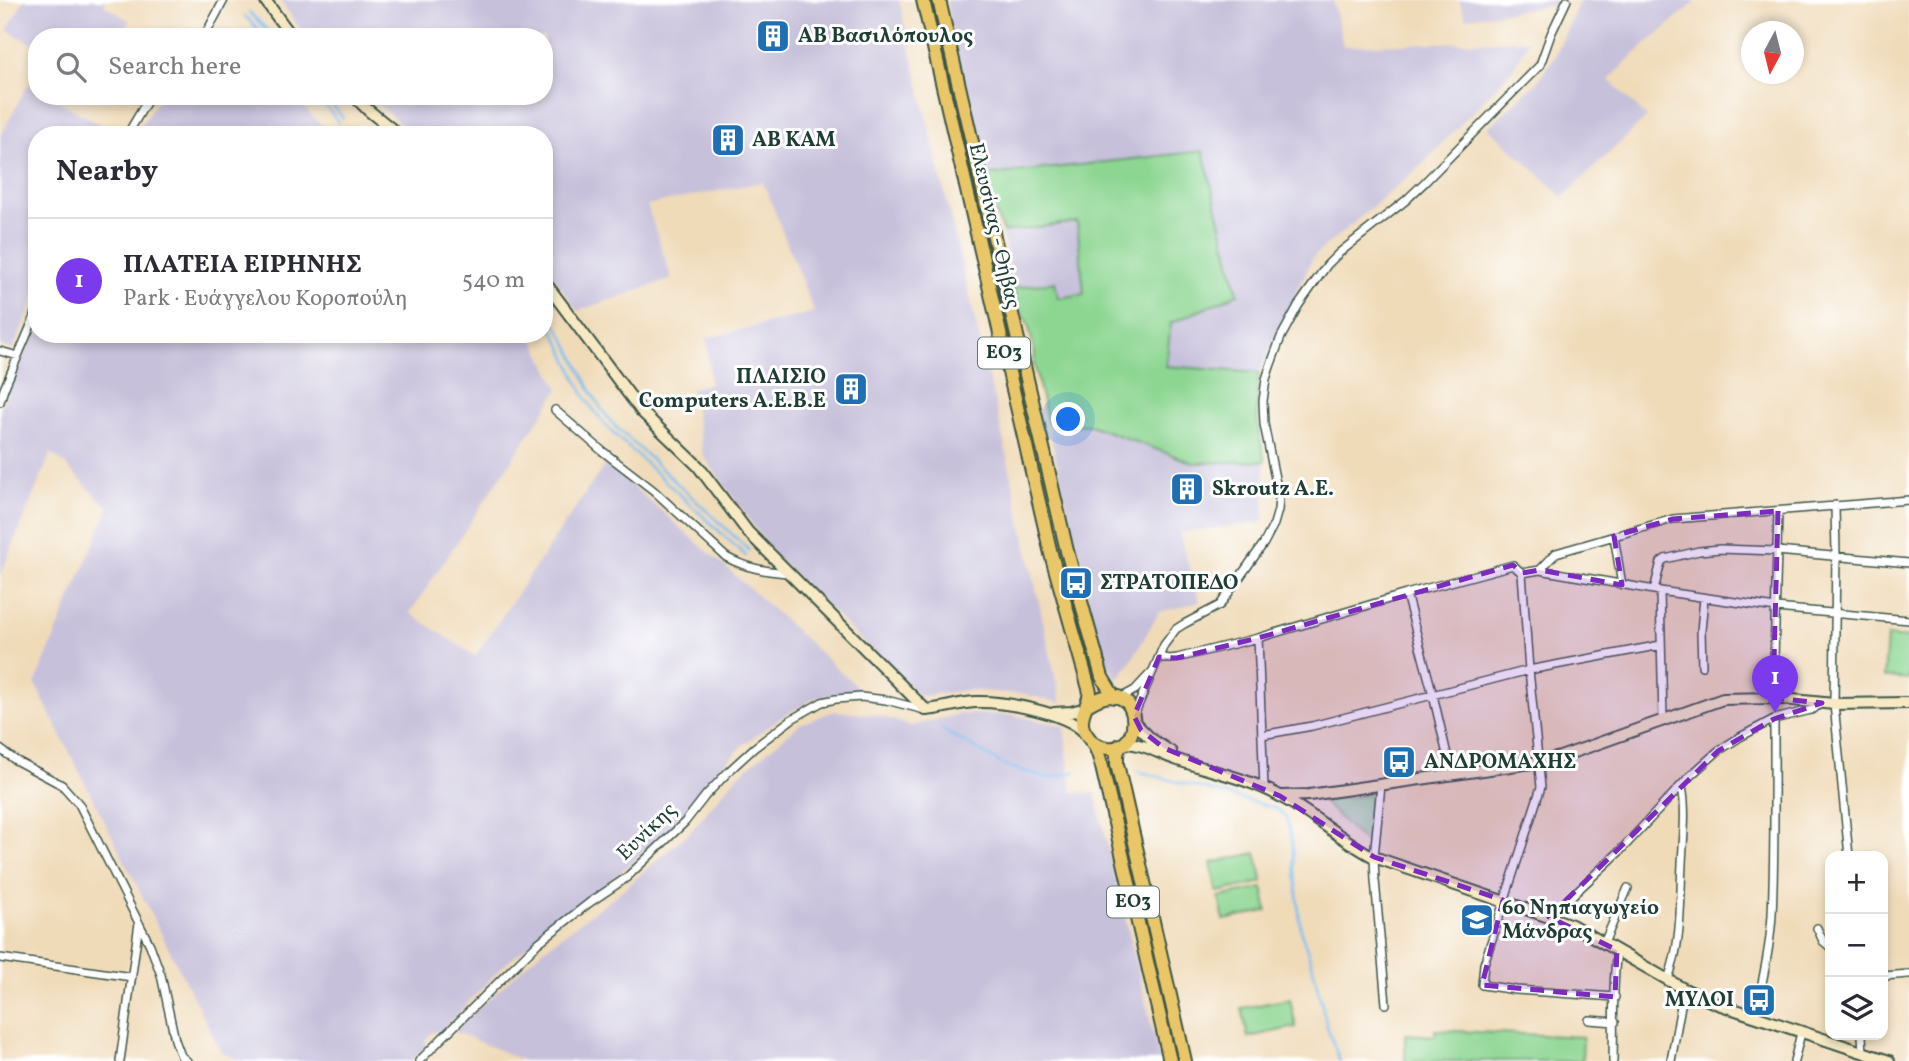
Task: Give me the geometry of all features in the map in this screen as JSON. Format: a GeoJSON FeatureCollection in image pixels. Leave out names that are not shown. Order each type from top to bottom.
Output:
{"type":"FeatureCollection","features":[{"type":"Feature","properties":{"kind":"main road","name":"Ελευσίνας - Θήβας"},"geometry":{"type":"LineString","coordinates":[[923,0],[1051,554],[1090,692],[1082,720],[1102,767],[1170,1061]]}},
{"type":"Feature","properties":{"kind":"main road","name":"Ελευσίνας - Θήβας"},"geometry":{"type":"LineString","coordinates":[[939,0],[1073,578],[1102,677],[1116,698],[1128,705],[1134,720]]}},
{"type":"Feature","properties":{"kind":"main road"},"geometry":{"type":"LineString","coordinates":[[1087,706],[1103,697],[1116,698]]}},
{"type":"Feature","properties":{"kind":"main road","name":"ΕΟ3"},"geometry":{"type":"LineString","coordinates":[[1134,720],[1131,736],[1122,744],[1117,754],[1117,764],[1185,1061]]}},
{"type":"Feature","properties":{"kind":"main road"},"geometry":{"type":"LineString","coordinates":[[1089,738],[1107,748],[1122,744]]}},
{"type":"Feature","properties":{"kind":"street"},"geometry":{"type":"LineString","coordinates":[[209,28],[224,0]]}},
{"type":"Feature","properties":{"kind":"street"},"geometry":{"type":"LineString","coordinates":[[265,0],[285,28]]}},
{"type":"Feature","properties":{"kind":"street"},"geometry":{"type":"LineString","coordinates":[[1191,764],[1151,739],[1134,720],[1164,645],[1176,629],[1220,605],[1274,524],[1279,498],[1264,424],[1263,401],[1270,364],[1297,306],[1326,265],[1418,188],[1541,65],[1562,4],[1567,0]]}},
{"type":"Feature","properties":{"kind":"street"},"geometry":{"type":"LineString","coordinates":[[132,126],[145,105]]}},
{"type":"Feature","properties":{"kind":"street"},"geometry":{"type":"LineString","coordinates":[[363,105],[388,126]]}},
{"type":"Feature","properties":{"kind":"street"},"geometry":{"type":"LineString","coordinates":[[553,293],[642,412],[698,466],[748,532],[926,710],[972,702],[1016,705],[1071,722],[1089,738]]}},
{"type":"Feature","properties":{"kind":"street"},"geometry":{"type":"LineString","coordinates":[[0,402],[28,332]]}},
{"type":"Feature","properties":{"kind":"street"},"geometry":{"type":"LineString","coordinates":[[0,351],[18,356]]}},
{"type":"Feature","properties":{"kind":"street"},"geometry":{"type":"LineString","coordinates":[[555,410],[593,444],[653,490],[726,557],[756,570],[787,573]]}},
{"type":"Feature","properties":{"kind":"street"},"geometry":{"type":"LineString","coordinates":[[1540,570],[1556,553],[1673,519],[1909,500]]}},
{"type":"Feature","properties":{"kind":"street"},"geometry":{"type":"LineString","coordinates":[[1835,505],[1836,615],[1828,703],[1848,851]]}},
{"type":"Feature","properties":{"kind":"street"},"geometry":{"type":"LineString","coordinates":[[1773,698],[1778,511]]}},
{"type":"Feature","properties":{"kind":"street"},"geometry":{"type":"LineString","coordinates":[[1614,536],[1622,584]]}},
{"type":"Feature","properties":{"kind":"street"},"geometry":{"type":"LineString","coordinates":[[1663,720],[1657,590],[1661,562],[1665,559],[1720,549],[1836,555],[1909,564]]}},
{"type":"Feature","properties":{"kind":"street"},"geometry":{"type":"LineString","coordinates":[[1159,657],[1177,658],[1258,638],[1513,565],[1522,573],[1541,786],[1484,964],[1482,985],[1615,997]]}},
{"type":"Feature","properties":{"kind":"street"},"geometry":{"type":"LineString","coordinates":[[1522,573],[1540,570],[1776,608],[1909,620]]}},
{"type":"Feature","properties":{"kind":"street"},"geometry":{"type":"LineString","coordinates":[[1406,594],[1451,776]]}},
{"type":"Feature","properties":{"kind":"street"},"geometry":{"type":"LineString","coordinates":[[1702,666],[1700,631],[1704,598]]}},
{"type":"Feature","properties":{"kind":"street"},"geometry":{"type":"LineString","coordinates":[[1258,638],[1264,788]]}},
{"type":"Feature","properties":{"kind":"street"},"geometry":{"type":"LineString","coordinates":[[1262,735],[1312,726],[1529,670],[1661,645]]}},
{"type":"Feature","properties":{"kind":"street"},"geometry":{"type":"LineString","coordinates":[[1116,698],[1135,690],[1153,669]]}},
{"type":"Feature","properties":{"kind":"street","name":"Ευνίκης"},"geometry":{"type":"LineString","coordinates":[[419,1061],[538,943],[625,877],[685,822],[730,770],[792,719],[822,702],[861,697],[926,710]]}},
{"type":"Feature","properties":{"kind":"street"},"geometry":{"type":"LineString","coordinates":[[1280,796],[1294,797],[1539,762],[1723,699],[1909,703]]}},
{"type":"Feature","properties":{"kind":"street"},"geometry":{"type":"LineString","coordinates":[[1549,917],[1619,852],[1690,776],[1718,751],[1774,719],[1828,703]]}},
{"type":"Feature","properties":{"kind":"street"},"geometry":{"type":"LineString","coordinates":[[1040,712],[1072,712],[1087,706]]}},
{"type":"Feature","properties":{"kind":"street"},"geometry":{"type":"LineString","coordinates":[[1755,1017],[1772,917],[1774,719]]}},
{"type":"Feature","properties":{"kind":"street"},"geometry":{"type":"LineString","coordinates":[[1122,744],[1140,745],[1264,788],[1374,857],[1572,925],[1684,989],[1715,1003],[1889,1061]]}},
{"type":"Feature","properties":{"kind":"street"},"geometry":{"type":"LineString","coordinates":[[0,749],[62,785],[79,804],[150,945],[161,975],[174,1040],[181,1056],[187,1061]]}},
{"type":"Feature","properties":{"kind":"street"},"geometry":{"type":"LineString","coordinates":[[1381,785],[1374,880],[1386,1004]]}},
{"type":"Feature","properties":{"kind":"street"},"geometry":{"type":"LineString","coordinates":[[1668,979],[1675,958],[1681,908],[1684,808],[1682,787]]}},
{"type":"Feature","properties":{"kind":"street"},"geometry":{"type":"LineString","coordinates":[[1604,943],[1628,888]]}},
{"type":"Feature","properties":{"kind":"street"},"geometry":{"type":"LineString","coordinates":[[120,1061],[139,921]]}},
{"type":"Feature","properties":{"kind":"street"},"geometry":{"type":"LineString","coordinates":[[1817,928],[1825,943]]}},
{"type":"Feature","properties":{"kind":"street"},"geometry":{"type":"LineString","coordinates":[[1613,1061],[1617,950]]}},
{"type":"Feature","properties":{"kind":"street"},"geometry":{"type":"LineString","coordinates":[[0,958],[132,977]]}},
{"type":"Feature","properties":{"kind":"street"},"geometry":{"type":"LineString","coordinates":[[1888,976],[1909,974]]}},
{"type":"Feature","properties":{"kind":"street"},"geometry":{"type":"LineString","coordinates":[[1671,1061],[1684,989]]}},
{"type":"Feature","properties":{"kind":"street"},"geometry":{"type":"LineString","coordinates":[[1589,1020],[1615,1022]]}},
{"type":"Feature","properties":{"kind":"street"},"geometry":{"type":"LineString","coordinates":[[1794,1061],[1801,1033]]}},
{"type":"Feature","properties":{"kind":"street"},"geometry":{"type":"LineString","coordinates":[[1862,1040],[1863,1052]]}},
{"type":"Feature","properties":{"kind":"highlighted area"},"geometry":{"type":"Polygon","coordinates":[[[1778,511],[1773,698],[1822,703],[1774,719],[1718,751],[1549,917],[1617,950],[1615,997],[1482,985],[1503,900],[1374,857],[1280,796],[1164,748],[1141,730],[1134,716],[1159,657],[1177,658],[1258,638],[1513,565],[1522,573],[1540,570],[1622,585],[1614,536],[1673,519],[1778,511]]]}},
{"type":"Feature","properties":{"kind":"shaded area"},"geometry":{"type":"Polygon","coordinates":[[[24,0],[106,0],[104,5],[130,21],[126,28],[28,28],[28,41],[7,30],[24,0]]]}},
{"type":"Feature","properties":{"kind":"shaded area"},"geometry":{"type":"Polygon","coordinates":[[[280,0],[899,0],[1002,433],[1061,703],[1024,694],[967,690],[919,696],[774,555],[703,455],[691,388],[710,384],[707,338],[814,312],[763,182],[647,205],[672,279],[577,311],[553,275],[553,126],[403,126],[379,105],[553,105],[553,28],[300,28],[280,0]]]}},
{"type":"Feature","properties":{"kind":"shaded area"},"geometry":{"type":"Polygon","coordinates":[[[946,0],[1333,0],[1343,46],[1529,40],[1513,69],[1422,165],[1313,257],[1259,373],[1166,367],[1171,323],[1238,294],[981,176],[946,0]]]}},
{"type":"Feature","properties":{"kind":"shaded area"},"geometry":{"type":"Polygon","coordinates":[[[1459,0],[1555,0],[1556,5],[1466,18],[1459,0]]]}},
{"type":"Feature","properties":{"kind":"shaded area"},"geometry":{"type":"Polygon","coordinates":[[[1580,0],[1698,0],[1637,52],[1609,80],[1647,117],[1563,197],[1488,127],[1537,82],[1555,56],[1580,0]]]}},
{"type":"Feature","properties":{"kind":"shaded area"},"geometry":{"type":"Polygon","coordinates":[[[28,84],[28,105],[66,105],[102,126],[28,126],[28,312],[13,350],[0,346],[0,137],[28,84]]]}},
{"type":"Feature","properties":{"kind":"shaded area"},"geometry":{"type":"Polygon","coordinates":[[[155,105],[302,105],[322,126],[140,126],[155,105]]]}},
{"type":"Feature","properties":{"kind":"shaded area"},"geometry":{"type":"Polygon","coordinates":[[[1077,222],[1084,294],[1058,298],[1055,283],[1014,288],[1003,232],[1077,222]]]}},
{"type":"Feature","properties":{"kind":"shaded area"},"geometry":{"type":"Polygon","coordinates":[[[29,343],[536,343],[559,389],[410,613],[475,656],[606,463],[862,691],[816,698],[783,716],[743,745],[706,782],[675,826],[503,966],[441,1031],[433,1032],[426,1039],[425,1047],[411,1061],[242,1061],[221,1052],[35,684],[109,507],[51,453],[0,576],[0,410],[29,343]]]}},
{"type":"Feature","properties":{"kind":"shaded area"},"geometry":{"type":"Polygon","coordinates":[[[1048,424],[1090,425],[1194,463],[1265,461],[1264,522],[1179,533],[1200,602],[1159,612],[1132,660],[1117,680],[1100,651],[1048,424]]]}},
{"type":"Feature","properties":{"kind":"shaded area"},"geometry":{"type":"Polygon","coordinates":[[[834,711],[877,715],[911,726],[959,714],[1013,715],[1064,726],[1072,792],[1095,793],[1160,1061],[524,1061],[454,1031],[540,952],[619,893],[690,832],[735,778],[800,724],[834,711]]]}},
{"type":"Feature","properties":{"kind":"green space"},"geometry":{"type":"Polygon","coordinates":[[[1203,151],[1238,294],[1171,323],[1166,366],[1259,373],[1257,417],[1265,461],[1194,463],[1090,425],[1048,424],[1028,323],[1019,309],[1014,288],[1055,282],[1058,298],[1084,294],[1077,222],[1003,232],[981,176],[1203,151]]]}},
{"type":"Feature","properties":{"kind":"green space"},"geometry":{"type":"Polygon","coordinates":[[[1887,636],[1909,638],[1909,679],[1884,677],[1887,636]]]}},
{"type":"Feature","properties":{"kind":"green space"},"geometry":{"type":"Polygon","coordinates":[[[1373,794],[1369,846],[1322,801],[1373,794]]]}},
{"type":"Feature","properties":{"kind":"green space"},"geometry":{"type":"Polygon","coordinates":[[[1256,853],[1263,882],[1217,892],[1211,863],[1256,853]]]}},
{"type":"Feature","properties":{"kind":"green space"},"geometry":{"type":"Polygon","coordinates":[[[1263,888],[1267,911],[1224,920],[1219,897],[1263,888]]]}},
{"type":"Feature","properties":{"kind":"green space"},"geometry":{"type":"Polygon","coordinates":[[[1290,999],[1296,1027],[1248,1037],[1242,1008],[1290,999]]]}},
{"type":"Feature","properties":{"kind":"green space"},"geometry":{"type":"Polygon","coordinates":[[[1435,1030],[1583,1037],[1582,1061],[1405,1061],[1405,1034],[1435,1036],[1435,1030]]]}},
{"type":"Feature","properties":{"kind":"waterway"},"geometry":{"type":"LineString","coordinates":[[249,12],[265,28]]}},
{"type":"Feature","properties":{"kind":"waterway"},"geometry":{"type":"LineString","coordinates":[[245,16],[257,28]]}},
{"type":"Feature","properties":{"kind":"waterway"},"geometry":{"type":"LineString","coordinates":[[325,105],[339,122]]}},
{"type":"Feature","properties":{"kind":"waterway"},"geometry":{"type":"LineString","coordinates":[[332,105],[343,118]]}},
{"type":"Feature","properties":{"kind":"waterway"},"geometry":{"type":"LineString","coordinates":[[553,321],[594,397],[614,425],[749,550]]}},
{"type":"Feature","properties":{"kind":"waterway"},"geometry":{"type":"LineString","coordinates":[[553,332],[584,395],[602,421],[746,556]]}},
{"type":"Feature","properties":{"kind":"waterway"},"geometry":{"type":"LineString","coordinates":[[941,729],[1006,766],[1048,778],[1075,772]]}},
{"type":"Feature","properties":{"kind":"waterway"},"geometry":{"type":"LineString","coordinates":[[1137,771],[1277,809],[1286,818],[1292,842],[1301,932],[1328,1030],[1340,1061]]}},
{"type":"Feature","properties":{"kind":"place","name":"ΑΒ Βασιλόπουλος"},"geometry":{"type":"Point","coordinates":[773,36]}},
{"type":"Feature","properties":{"kind":"place","name":"ΑΒ ΚΑΜ"},"geometry":{"type":"Point","coordinates":[728,140]}},
{"type":"Feature","properties":{"kind":"place","name":"ΠΛΑΙΣΙΟ Computers Α.Ε.Β.Ε"},"geometry":{"type":"Point","coordinates":[851,389]}},
{"type":"Feature","properties":{"kind":"place","name":"Skroutz Α.Ε."},"geometry":{"type":"Point","coordinates":[1187,489]}},
{"type":"Feature","properties":{"kind":"place","name":"ΣΤΡΑΤΟΠΕΔΟ"},"geometry":{"type":"Point","coordinates":[1076,583]}},
{"type":"Feature","properties":{"kind":"place","name":"ΠΛΑΤΕΙΑ ΕΙΡΗΝΗΣ"},"geometry":{"type":"Point","coordinates":[1775,713]}},
{"type":"Feature","properties":{"kind":"place","name":"ΑΝΔΡΟΜΑΧΗΣ"},"geometry":{"type":"Point","coordinates":[1399,762]}},
{"type":"Feature","properties":{"kind":"place","name":"6ο Νηπιαγωγείο Μάνδρας"},"geometry":{"type":"Point","coordinates":[1477,920]}},
{"type":"Feature","properties":{"kind":"place","name":"ΜΥΛΟΙ"},"geometry":{"type":"Point","coordinates":[1759,1000]}}]}
